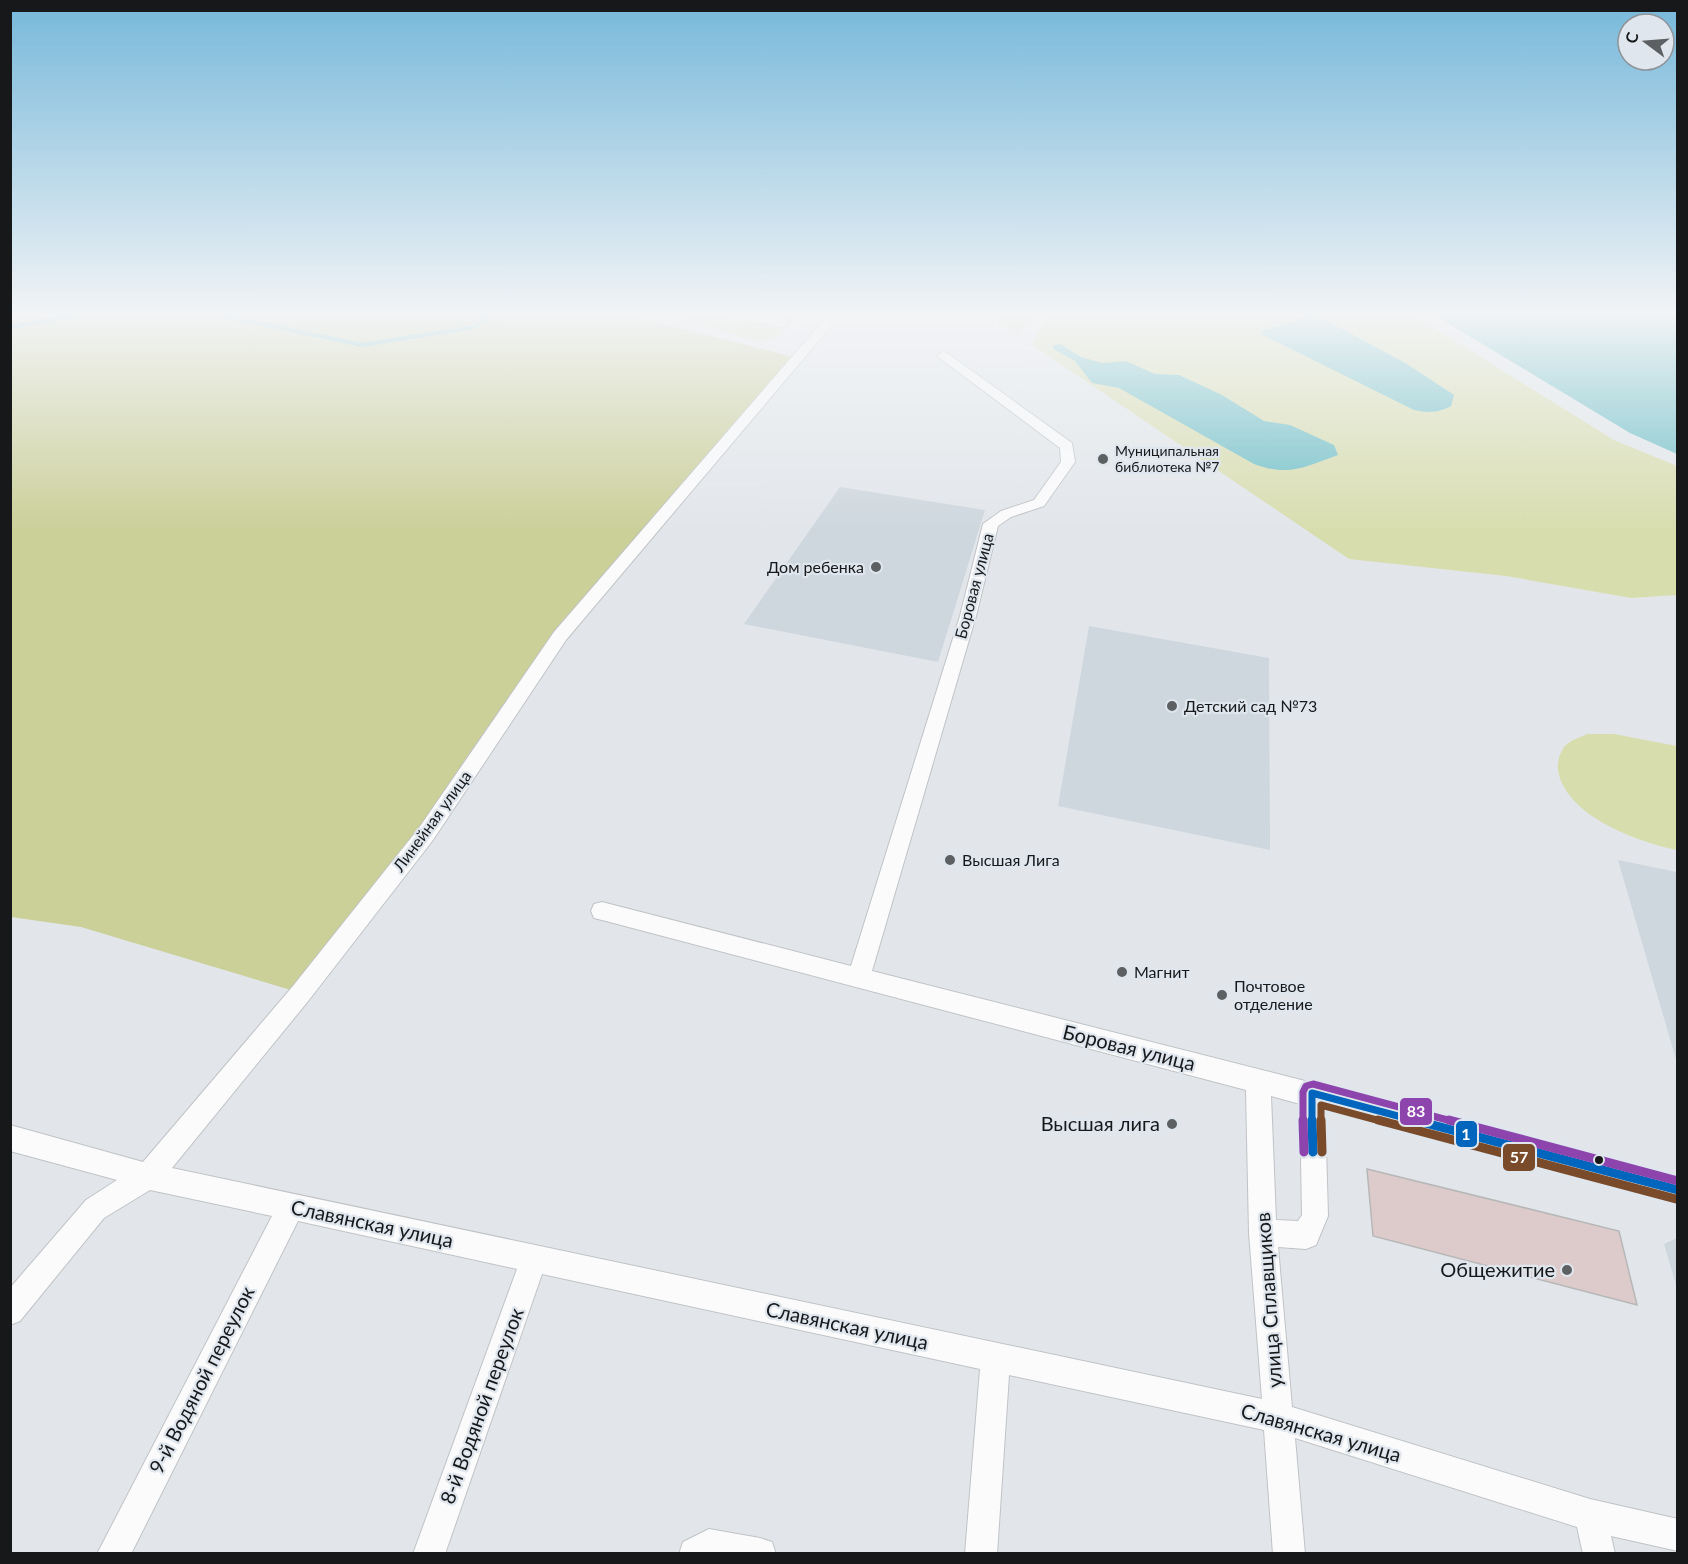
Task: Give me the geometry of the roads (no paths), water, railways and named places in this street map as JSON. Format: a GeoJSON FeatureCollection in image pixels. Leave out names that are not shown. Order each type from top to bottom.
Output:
{"type":"FeatureCollection","features":[{"type":"Feature","properties":{"kind":"street","name":"Линейная улица"},"geometry":{"type":"LineString","coordinates":[[10,1311],[95,1209],[148,1176],[302,993],[426,834],[560,636],[774,386]]}},
{"type":"Feature","properties":{"kind":"street","name":"Боровая улица"},"geometry":{"type":"LineString","coordinates":[[859,978],[968,615],[990,524],[1006,514],[1039,503],[1068,462],[1067,446],[984,386]]}},
{"type":"Feature","properties":{"kind":"street","name":"Боровая улица"},"geometry":{"type":"LineString","coordinates":[[602,911],[1312,1093],[1677,1190]]}},
{"type":"Feature","properties":{"kind":"street","name":"улица Сплавщиков"},"geometry":{"type":"LineString","coordinates":[[1258,1081],[1263,1233],[1289,1554]]}},
{"type":"Feature","properties":{"kind":"street"},"geometry":{"type":"LineString","coordinates":[[1263,1233],[1306,1235],[1315,1216],[1312,1093]]}},
{"type":"Feature","properties":{"kind":"street","name":"Славянская улица"},"geometry":{"type":"LineString","coordinates":[[10,1138],[148,1176],[1278,1418],[1590,1515],[1677,1535]]}},
{"type":"Feature","properties":{"kind":"street","name":"9-й Водяной переулок"},"geometry":{"type":"LineString","coordinates":[[112,1554],[291,1207]]}},
{"type":"Feature","properties":{"kind":"street","name":"8-й Водяной переулок"},"geometry":{"type":"LineString","coordinates":[[429,1554],[534,1258]]}},
{"type":"Feature","properties":{"kind":"street"},"geometry":{"type":"LineString","coordinates":[[981,1554],[996,1358]]}},
{"type":"Feature","properties":{"kind":"street"},"geometry":{"type":"LineString","coordinates":[[1590,1515],[1599,1554]]}},
{"type":"Feature","properties":{"kind":"street"},"geometry":{"type":"LineString","coordinates":[[695,1554],[709,1545],[760,1554]]}},
{"type":"Feature","properties":{"kind":"water"},"geometry":{"type":"Polygon","coordinates":[[[1108,386],[1203,386],[1264,421],[1290,425],[1334,445],[1338,455],[1297,469],[1267,468],[1254,464],[1119,388],[1108,386]]]}},
{"type":"Feature","properties":{"kind":"water"},"geometry":{"type":"Polygon","coordinates":[[[1366,386],[1440,386],[1454,395],[1451,406],[1442,410],[1424,412],[1414,410],[1366,386]]]}},
{"type":"Feature","properties":{"kind":"water"},"geometry":{"type":"Polygon","coordinates":[[[1552,386],[1677,386],[1677,454],[1630,433],[1552,386]]]}},
{"type":"Feature","properties":{"kind":"place","name":"Муниципальная библиотека №7"},"geometry":{"type":"Point","coordinates":[1103,459]}},
{"type":"Feature","properties":{"kind":"place","name":"Дом ребенка"},"geometry":{"type":"Point","coordinates":[876,567]}},
{"type":"Feature","properties":{"kind":"place","name":"Детский сад №73"},"geometry":{"type":"Point","coordinates":[1172,706]}},
{"type":"Feature","properties":{"kind":"place","name":"Высшая Лига"},"geometry":{"type":"Point","coordinates":[950,860]}},
{"type":"Feature","properties":{"kind":"place","name":"Магнит"},"geometry":{"type":"Point","coordinates":[1122,972]}},
{"type":"Feature","properties":{"kind":"place","name":"Почтовое отделение"},"geometry":{"type":"Point","coordinates":[1222,995]}},
{"type":"Feature","properties":{"kind":"place","name":"Высшая лига"},"geometry":{"type":"Point","coordinates":[1172,1124]}},
{"type":"Feature","properties":{"kind":"place","name":"Общежитие"},"geometry":{"type":"Point","coordinates":[1567,1270]}}]}
